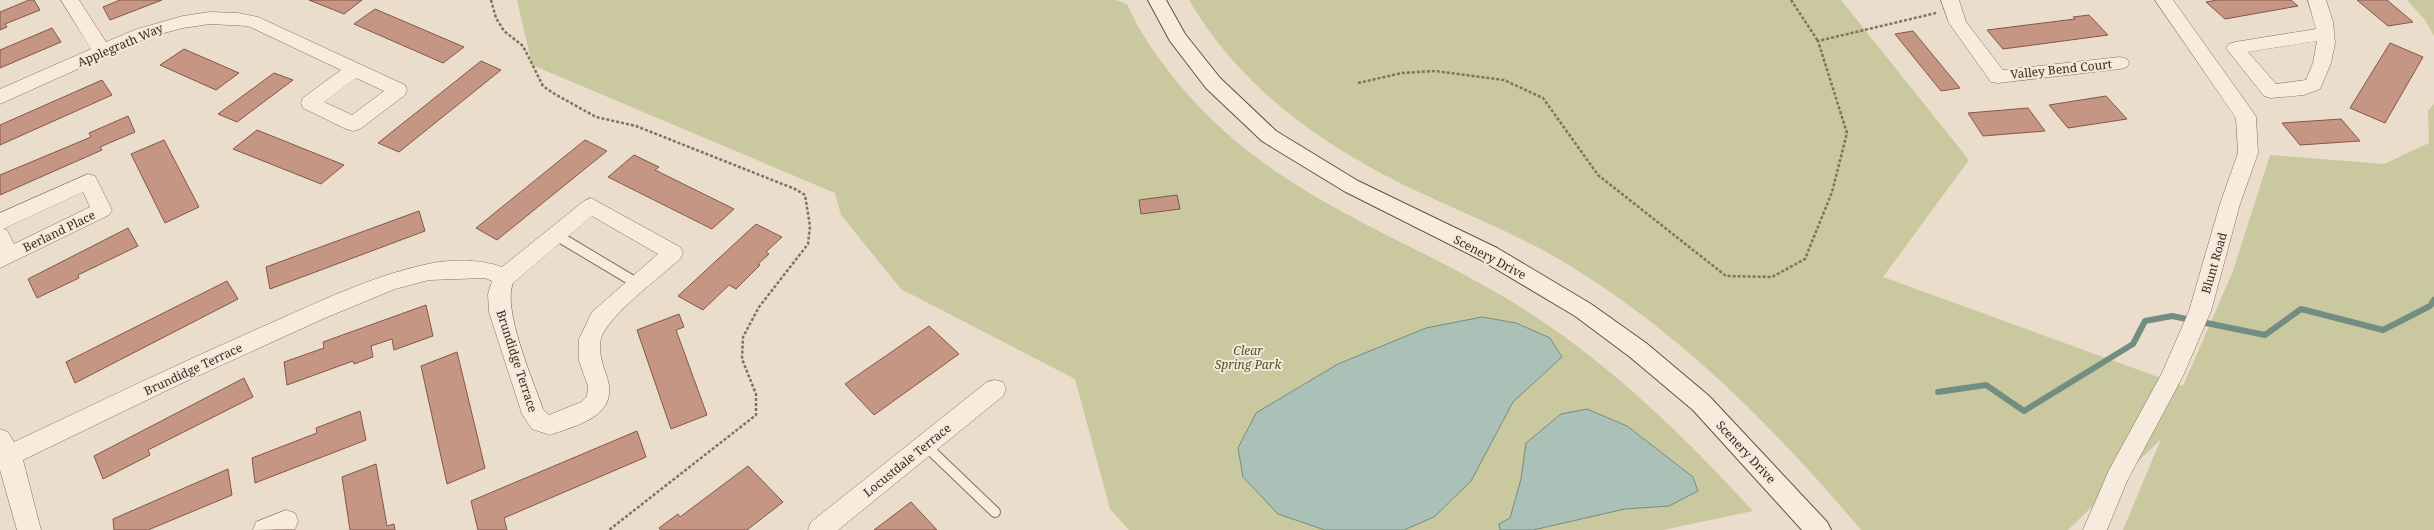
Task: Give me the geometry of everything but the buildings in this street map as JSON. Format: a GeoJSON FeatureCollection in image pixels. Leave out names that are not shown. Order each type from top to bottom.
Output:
{"type":"FeatureCollection","features":[{"type":"Feature","properties":{"kind":"street"},"geometry":{"type":"LineString","coordinates":[[70,0],[102,51]]}},
{"type":"Feature","properties":{"kind":"street","name":"Scenery Drive"},"geometry":{"type":"LineString","coordinates":[[1157,0],[1177,37],[1213,83],[1270,136],[1351,186],[1489,254],[1583,310],[1621,337],[1701,403],[1818,530]]}},
{"type":"Feature","properties":{"kind":"street","name":"Blunt Road"},"geometry":{"type":"LineString","coordinates":[[2095,530],[2117,476],[2172,376],[2195,321],[2230,204],[2248,153],[2246,117],[2164,0]]}},
{"type":"Feature","properties":{"kind":"street"},"geometry":{"type":"LineString","coordinates":[[2317,0],[2326,32],[2327,54],[2313,84],[2304,88],[2271,90],[2235,48],[2326,32]]}},
{"type":"Feature","properties":{"kind":"street","name":"Valley Bend Court"},"geometry":{"type":"LineString","coordinates":[[1950,4],[1968,40],[1998,77],[2120,63]]}},
{"type":"Feature","properties":{"kind":"street","name":"Applegrath Way"},"geometry":{"type":"LineString","coordinates":[[0,97],[102,51],[167,25],[210,17],[233,17],[252,21],[354,70]]}},
{"type":"Feature","properties":{"kind":"street","name":"Berland Place"},"geometry":{"type":"LineString","coordinates":[[0,222],[88,181],[102,210],[4,258],[0,236]]}},
{"type":"Feature","properties":{"kind":"street","name":"Brundidge Terrace"},"geometry":{"type":"LineString","coordinates":[[591,206],[673,253],[600,318],[590,339],[590,361],[599,386],[598,399],[588,409],[550,425],[540,422],[533,414],[500,312],[498,299],[500,285],[506,277],[556,235],[591,206]]}},
{"type":"Feature","properties":{"kind":"street","name":"Brundidge Terrace"},"geometry":{"type":"LineString","coordinates":[[3,452],[317,312],[391,282],[429,272],[461,270],[486,270],[506,277]]}},
{"type":"Feature","properties":{"kind":"street","name":"Locustdale Terrace"},"geometry":{"type":"LineString","coordinates":[[820,530],[995,389]]}},
{"type":"Feature","properties":{"kind":"street"},"geometry":{"type":"LineString","coordinates":[[3,452],[29,530]]}},
{"type":"Feature","properties":{"kind":"lane"},"geometry":{"type":"LineString","coordinates":[[556,235],[638,284]]}},
{"type":"Feature","properties":{"kind":"lane"},"geometry":{"type":"LineString","coordinates":[[925,445],[995,512]]}},
{"type":"Feature","properties":{"kind":"path"},"geometry":{"type":"LineString","coordinates":[[1358,83],[1402,73],[1435,71],[1504,80],[1543,98],[1598,175],[1726,276],[1772,277],[1805,259],[1832,192],[1847,133],[1818,41],[1791,0]]}},
{"type":"Feature","properties":{"kind":"path"},"geometry":{"type":"LineString","coordinates":[[1818,41],[1950,4]]}},
{"type":"Feature","properties":{"kind":"green space","name":"Clear Spring Park"},"geometry":{"type":"Polygon","coordinates":[[[517,0],[1115,0],[1127,4],[1150,45],[1178,83],[1217,124],[1258,159],[1302,188],[1346,214],[1486,287],[1533,315],[1564,336],[1621,382],[1676,431],[1753,511],[1663,530],[1129,530],[1110,509],[1075,379],[901,289],[841,215],[835,193],[532,65],[517,0]]]}},
{"type":"Feature","properties":{"kind":"green space"},"geometry":{"type":"Polygon","coordinates":[[[1189,0],[1841,0],[1969,160],[1883,277],[2183,386],[2233,271],[2270,155],[2384,164],[2429,143],[2428,111],[2434,104],[2434,530],[2123,530],[2161,439],[2068,530],[1861,530],[1765,424],[1696,359],[1660,329],[1622,301],[1564,262],[1525,241],[1388,177],[1354,158],[1322,137],[1291,115],[1262,90],[1235,63],[1210,33],[1189,0]]]}},
{"type":"Feature","properties":{"kind":"green space"},"geometry":{"type":"Polygon","coordinates":[[[2407,0],[2434,0],[2434,36],[2425,20],[2407,0]]]}},
{"type":"Feature","properties":{"kind":"shaded area"},"geometry":{"type":"Polygon","coordinates":[[[1482,317],[1516,323],[1550,338],[1562,357],[1513,402],[1471,481],[1434,517],[1404,530],[1325,530],[1278,514],[1243,477],[1238,448],[1256,413],[1338,364],[1426,328],[1482,317]]]}},
{"type":"Feature","properties":{"kind":"shaded area"},"geometry":{"type":"Polygon","coordinates":[[[1587,409],[1627,426],[1693,477],[1698,491],[1669,506],[1625,509],[1533,530],[1500,530],[1499,524],[1510,518],[1521,479],[1526,443],[1561,414],[1587,409]]]}},
{"type":"Feature","properties":{"kind":"waterway"},"geometry":{"type":"LineString","coordinates":[[1938,392],[1986,385],[2024,411],[2133,344],[2145,321],[2172,316],[2265,335],[2301,309],[2383,330],[2430,306],[2434,300]]}}]}
